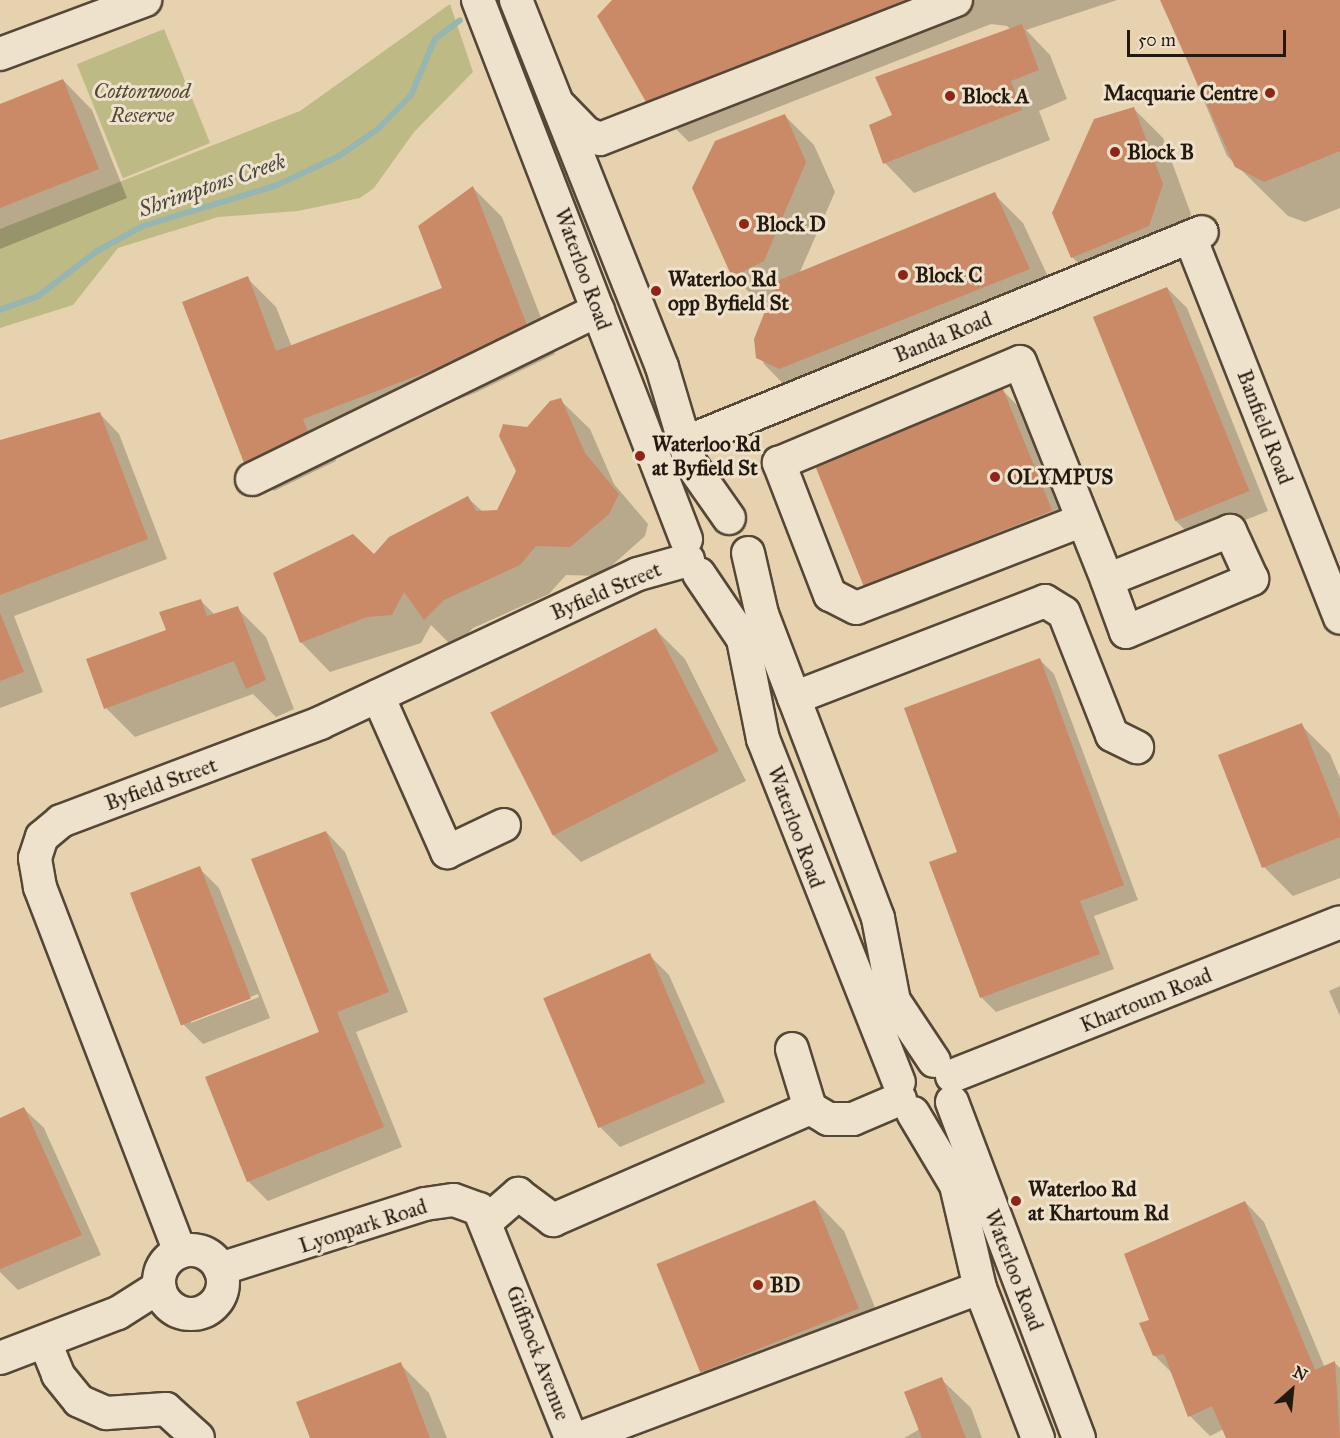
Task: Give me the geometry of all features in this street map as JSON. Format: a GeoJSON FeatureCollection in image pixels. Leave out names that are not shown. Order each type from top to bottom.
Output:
{"type":"FeatureCollection","features":[{"type":"Feature","properties":{"kind":"street"},"geometry":{"type":"LineString","coordinates":[[0,54],[145,0]]}},
{"type":"Feature","properties":{"kind":"street","name":"Waterloo Road"},"geometry":{"type":"LineString","coordinates":[[480,0],[691,558],[743,639],[767,750],[904,1098],[956,1185],[980,1288],[1038,1438]]}},
{"type":"Feature","properties":{"kind":"street"},"geometry":{"type":"LineString","coordinates":[[584,172],[600,139],[956,0]]}},
{"type":"Feature","properties":{"kind":"street"},"geometry":{"type":"LineString","coordinates":[[491,30],[527,6]]}},
{"type":"Feature","properties":{"kind":"street","name":"Waterloo Road"},"geometry":{"type":"LineString","coordinates":[[527,6],[556,102],[662,367],[684,443],[702,485],[729,518]]}},
{"type":"Feature","properties":{"kind":"street"},"geometry":{"type":"LineString","coordinates":[[556,102],[586,133],[600,139]]}},
{"type":"Feature","properties":{"kind":"street","name":"Banda Road"},"geometry":{"type":"LineString","coordinates":[[684,443],[1196,235]]}},
{"type":"Feature","properties":{"kind":"street","name":"Banfield Road"},"geometry":{"type":"LineString","coordinates":[[1196,235],[1340,617]]}},
{"type":"Feature","properties":{"kind":"street"},"geometry":{"type":"LineString","coordinates":[[252,479],[598,310]]}},
{"type":"Feature","properties":{"kind":"street"},"geometry":{"type":"LineString","coordinates":[[1083,520],[856,608],[830,595],[798,519],[779,463],[1020,362],[1107,580],[1126,632],[1252,579],[1230,531],[1107,580]]}},
{"type":"Feature","properties":{"kind":"street"},"geometry":{"type":"LineString","coordinates":[[707,517],[729,518],[746,535],[748,553],[729,577],[691,558],[707,517]]}},
{"type":"Feature","properties":{"kind":"street","name":"Waterloo Road"},"geometry":{"type":"LineString","coordinates":[[748,553],[762,614],[879,918],[894,1001],[946,1079],[1079,1438]]}},
{"type":"Feature","properties":{"kind":"street","name":"Byfield Street"},"geometry":{"type":"LineString","coordinates":[[180,1252],[40,887],[35,858],[42,837],[61,821],[378,696],[638,574],[691,558]]}},
{"type":"Feature","properties":{"kind":"street"},"geometry":{"type":"LineString","coordinates":[[794,698],[1046,602],[1064,613],[1112,735],[1137,747]]}},
{"type":"Feature","properties":{"kind":"street"},"geometry":{"type":"LineString","coordinates":[[378,696],[447,852],[504,825]]}},
{"type":"Feature","properties":{"kind":"street","name":"Khartoum Road"},"geometry":{"type":"LineString","coordinates":[[946,1079],[1340,922]]}},
{"type":"Feature","properties":{"kind":"street"},"geometry":{"type":"LineString","coordinates":[[792,1049],[810,1108],[828,1119],[853,1119],[904,1098],[939,1114],[946,1079],[909,1066],[904,1098]]}},
{"type":"Feature","properties":{"kind":"street"},"geometry":{"type":"LineString","coordinates":[[486,1222],[518,1194],[553,1220],[810,1108]]}},
{"type":"Feature","properties":{"kind":"street","name":"Lyonpark Road"},"geometry":{"type":"LineString","coordinates":[[220,1269],[425,1204],[454,1200],[479,1209],[505,1268]]}},
{"type":"Feature","properties":{"kind":"street"},"geometry":{"type":"LineString","coordinates":[[180,1252],[207,1255],[220,1269],[217,1300],[200,1313],[169,1306],[159,1287],[163,1266],[180,1252]]}},
{"type":"Feature","properties":{"kind":"street","name":"Giffnock Avenue"},"geometry":{"type":"LineString","coordinates":[[505,1268],[571,1438]]}},
{"type":"Feature","properties":{"kind":"street"},"geometry":{"type":"LineString","coordinates":[[0,1358],[118,1313],[159,1287]]}},
{"type":"Feature","properties":{"kind":"street"},"geometry":{"type":"LineString","coordinates":[[580,1438],[980,1288]]}},
{"type":"Feature","properties":{"kind":"street"},"geometry":{"type":"LineString","coordinates":[[45,1342],[58,1375],[80,1401],[106,1413],[166,1409],[198,1438]]}},
{"type":"Feature","properties":{"kind":"green space"},"geometry":{"type":"Polygon","coordinates":[[[450,4],[473,72],[414,132],[374,188],[360,198],[298,211],[218,217],[118,248],[73,305],[0,328],[0,229],[300,111],[450,4]]]}},
{"type":"Feature","properties":{"kind":"green space","name":"Cottonwood Reserve"},"geometry":{"type":"Polygon","coordinates":[[[164,29],[210,143],[123,178],[77,64],[164,29]]]}},
{"type":"Feature","properties":{"kind":"building"},"geometry":{"type":"Polygon","coordinates":[[[612,0],[907,0],[646,102],[597,16],[612,0]]]}},
{"type":"Feature","properties":{"kind":"building","name":"Macquarie Centre"},"geometry":{"type":"Polygon","coordinates":[[[1160,0],[1340,0],[1340,151],[1264,182],[1235,167],[1160,0]]]}},
{"type":"Feature","properties":{"kind":"building","name":"Block A"},"geometry":{"type":"Polygon","coordinates":[[[1022,24],[1039,70],[1011,81],[1022,110],[883,164],[869,125],[892,115],[875,77],[1022,24]]]}},
{"type":"Feature","properties":{"kind":"building"},"geometry":{"type":"Polygon","coordinates":[[[63,79],[99,169],[0,208],[0,104],[63,79]]]}},
{"type":"Feature","properties":{"kind":"building","name":"Block B"},"geometry":{"type":"Polygon","coordinates":[[[1134,107],[1163,184],[1149,226],[1071,258],[1052,213],[1094,119],[1134,107]]]}},
{"type":"Feature","properties":{"kind":"building","name":"Block D"},"geometry":{"type":"Polygon","coordinates":[[[785,114],[806,162],[764,261],[732,277],[692,188],[715,141],[785,114]]]}},
{"type":"Feature","properties":{"kind":"building"},"geometry":{"type":"Polygon","coordinates":[[[473,186],[527,325],[445,365],[303,419],[308,432],[244,463],[182,302],[248,276],[276,351],[442,288],[418,226],[473,186]]]}},
{"type":"Feature","properties":{"kind":"building","name":"Block C"},"geometry":{"type":"Polygon","coordinates":[[[995,192],[1030,269],[779,369],[756,358],[754,339],[777,281],[995,192]]]}},
{"type":"Feature","properties":{"kind":"building"},"geometry":{"type":"Polygon","coordinates":[[[1167,287],[1249,491],[1175,521],[1093,317],[1167,287]]]}},
{"type":"Feature","properties":{"kind":"building"},"geometry":{"type":"Polygon","coordinates":[[[1003,389],[1052,510],[864,587],[815,465],[1003,389]]]}},
{"type":"Feature","properties":{"kind":"building"},"geometry":{"type":"Polygon","coordinates":[[[561,398],[585,453],[619,494],[609,514],[570,547],[536,546],[520,565],[444,600],[424,620],[404,592],[392,615],[367,617],[300,643],[273,573],[353,534],[374,554],[389,537],[468,496],[476,511],[497,510],[516,471],[499,436],[503,424],[527,427],[550,401],[561,398]]]}},
{"type":"Feature","properties":{"kind":"building"},"geometry":{"type":"Polygon","coordinates":[[[100,412],[148,539],[0,595],[0,440],[100,412]]]}},
{"type":"Feature","properties":{"kind":"building"},"geometry":{"type":"Polygon","coordinates":[[[201,599],[207,616],[238,606],[266,680],[246,689],[234,661],[104,709],[86,659],[166,630],[159,612],[201,599]]]}},
{"type":"Feature","properties":{"kind":"building"},"geometry":{"type":"Polygon","coordinates":[[[0,613],[24,672],[0,681],[0,613]]]}},
{"type":"Feature","properties":{"kind":"building"},"geometry":{"type":"Polygon","coordinates":[[[656,628],[719,751],[553,835],[490,712],[656,628]]]}},
{"type":"Feature","properties":{"kind":"building"},"geometry":{"type":"Polygon","coordinates":[[[1040,658],[1124,885],[1080,901],[1100,954],[980,998],[929,862],[957,852],[904,708],[1040,658]]]}},
{"type":"Feature","properties":{"kind":"building"},"geometry":{"type":"Polygon","coordinates":[[[1302,723],[1340,819],[1340,837],[1262,868],[1218,755],[1302,723]]]}},
{"type":"Feature","properties":{"kind":"building"},"geometry":{"type":"Polygon","coordinates":[[[326,831],[389,992],[337,1012],[384,1127],[247,1182],[205,1077],[319,1032],[251,859],[326,831]]]}},
{"type":"Feature","properties":{"kind":"building"},"geometry":{"type":"Polygon","coordinates":[[[200,866],[251,999],[181,1025],[130,893],[200,866]]]}},
{"type":"Feature","properties":{"kind":"building"},"geometry":{"type":"Polygon","coordinates":[[[650,953],[705,1083],[598,1128],[543,998],[650,953]]]}},
{"type":"Feature","properties":{"kind":"building"},"geometry":{"type":"Polygon","coordinates":[[[24,1107],[82,1235],[0,1269],[0,1118],[24,1107]]]}},
{"type":"Feature","properties":{"kind":"building","name":"BD"},"geometry":{"type":"Polygon","coordinates":[[[815,1200],[859,1308],[700,1373],[656,1264],[815,1200]]]}},
{"type":"Feature","properties":{"kind":"building"},"geometry":{"type":"Polygon","coordinates":[[[1245,1201],[1315,1370],[1335,1361],[1340,1438],[1226,1438],[1212,1406],[1188,1417],[1164,1354],[1153,1356],[1139,1323],[1149,1320],[1124,1254],[1245,1201]]]}},
{"type":"Feature","properties":{"kind":"building"},"geometry":{"type":"Polygon","coordinates":[[[401,1362],[430,1438],[310,1438],[296,1402],[401,1362]]]}},
{"type":"Feature","properties":{"kind":"building"},"geometry":{"type":"Polygon","coordinates":[[[942,1377],[966,1438],[922,1438],[904,1392],[942,1377]]]}},
{"type":"Feature","properties":{"kind":"waterway","name":"Shrimptons Creek"},"geometry":{"type":"LineString","coordinates":[[0,310],[38,296],[97,251],[143,226],[275,186],[339,156],[378,129],[411,95],[435,39],[460,20]]}},
{"type":"Feature","properties":{"kind":"place","name":"Macquarie Centre"},"geometry":{"type":"Point","coordinates":[1270,93]}},
{"type":"Feature","properties":{"kind":"place","name":"Block A"},"geometry":{"type":"Point","coordinates":[950,96]}},
{"type":"Feature","properties":{"kind":"place","name":"Block B"},"geometry":{"type":"Point","coordinates":[1115,152]}},
{"type":"Feature","properties":{"kind":"place","name":"Block D"},"geometry":{"type":"Point","coordinates":[744,224]}},
{"type":"Feature","properties":{"kind":"place","name":"Block C"},"geometry":{"type":"Point","coordinates":[903,275]}},
{"type":"Feature","properties":{"kind":"place","name":"Waterloo Rd opp Byfield St"},"geometry":{"type":"Point","coordinates":[656,291]}},
{"type":"Feature","properties":{"kind":"place","name":"Waterloo Rd at Byfield St"},"geometry":{"type":"Point","coordinates":[640,456]}},
{"type":"Feature","properties":{"kind":"place","name":"OLYMPUS"},"geometry":{"type":"Point","coordinates":[995,477]}},
{"type":"Feature","properties":{"kind":"place","name":"Waterloo Rd at Khartoum Rd"},"geometry":{"type":"Point","coordinates":[1016,1201]}},
{"type":"Feature","properties":{"kind":"place","name":"BD"},"geometry":{"type":"Point","coordinates":[758,1285]}}]}
